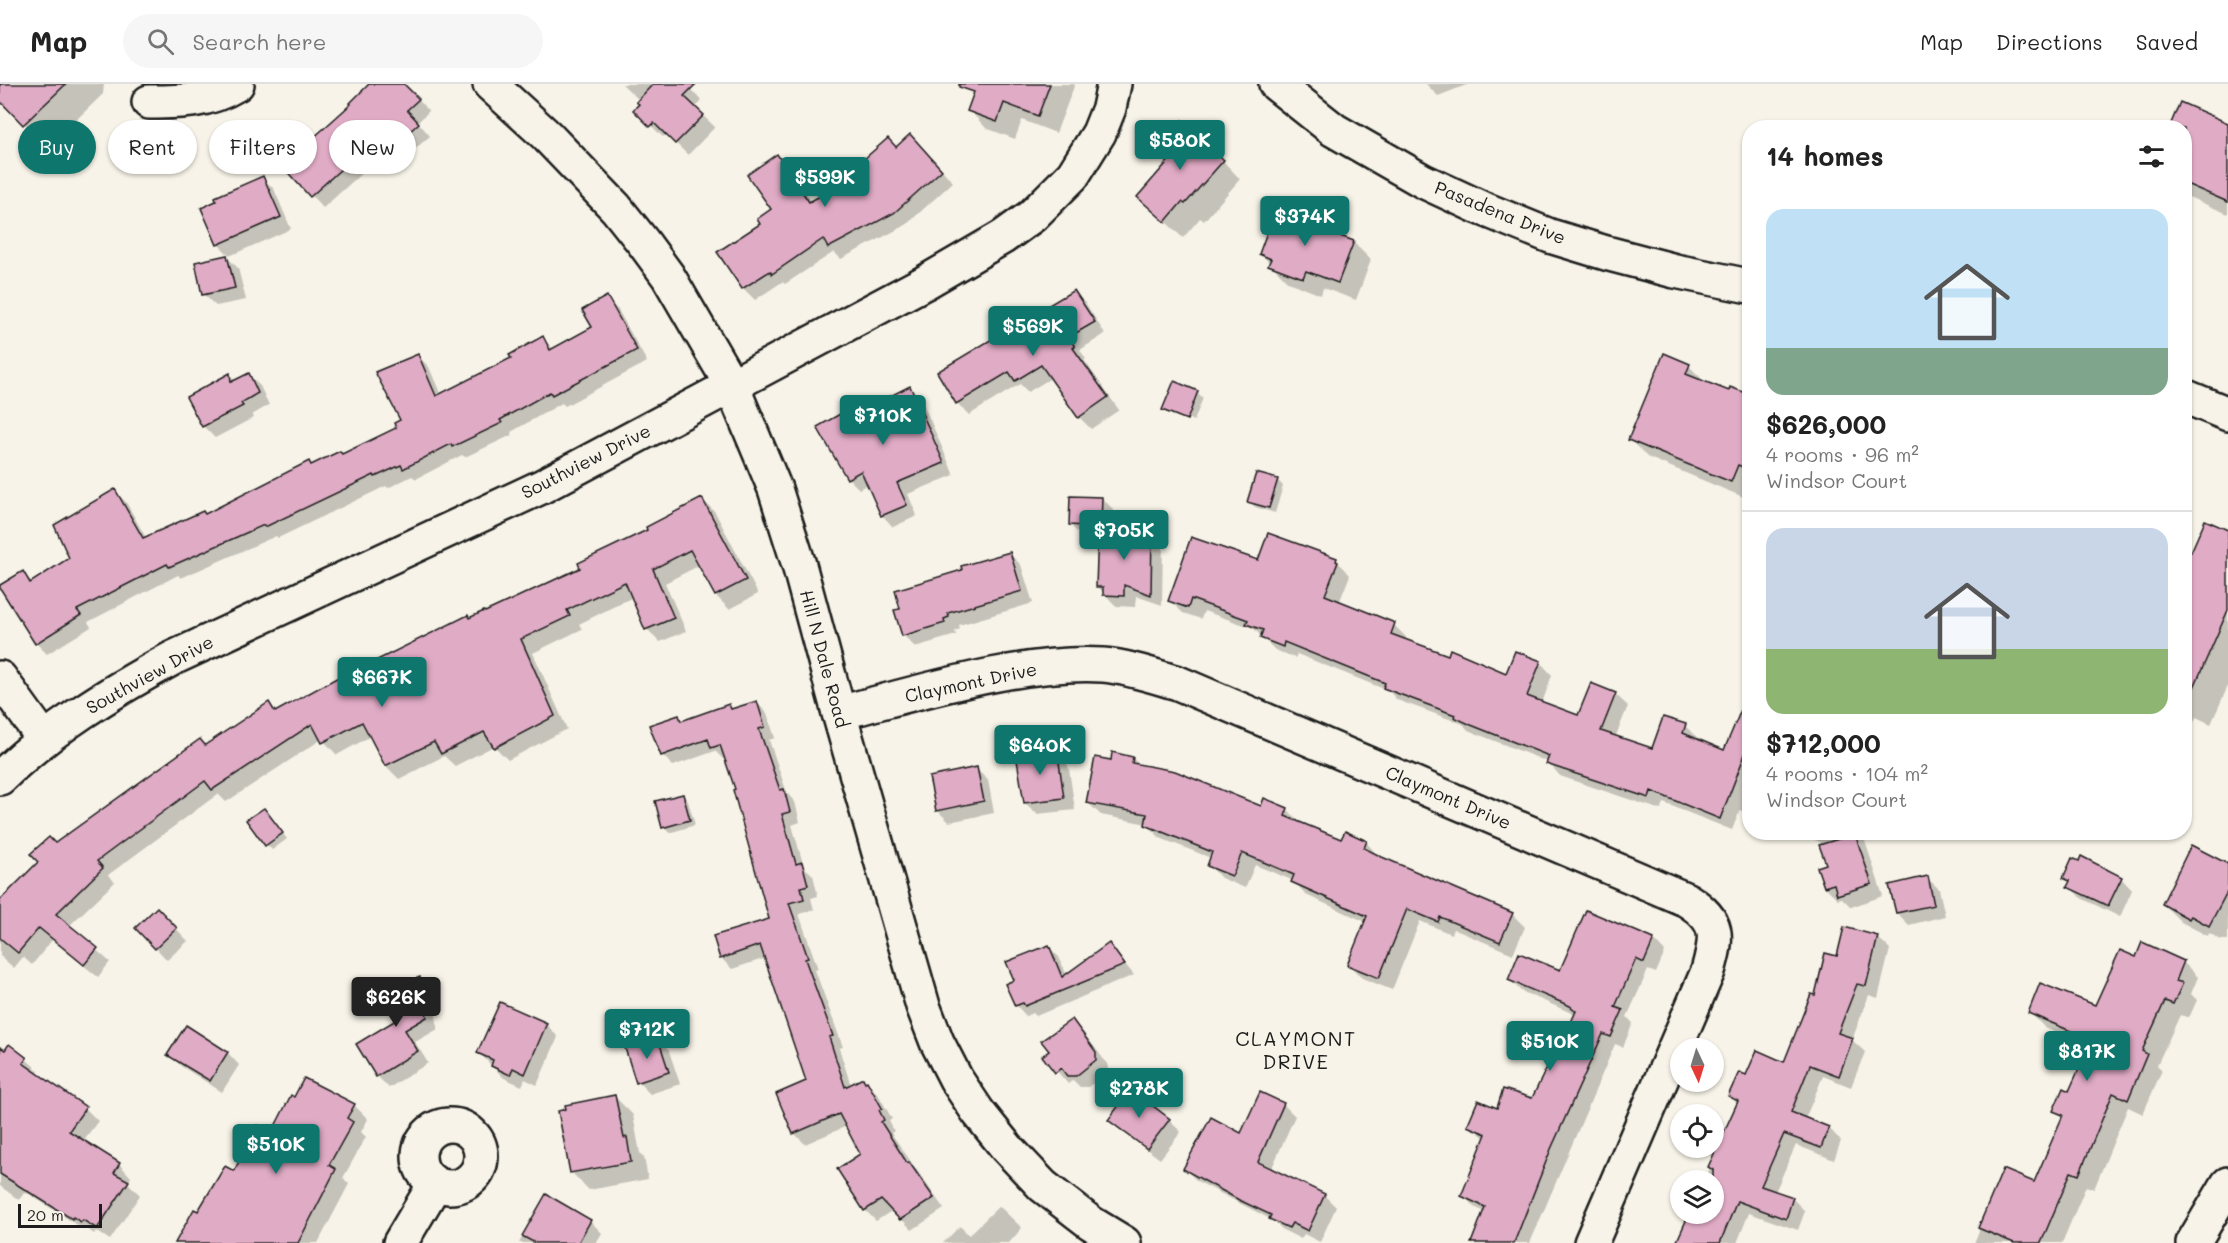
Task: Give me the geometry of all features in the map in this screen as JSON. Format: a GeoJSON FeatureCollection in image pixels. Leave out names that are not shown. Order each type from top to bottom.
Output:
{"type":"FeatureCollection","features":[{"type":"Feature","properties":{"kind":"street"},"geometry":{"type":"LineString","coordinates":[[149,102],[187,102],[220,93],[237,84]]}},
{"type":"Feature","properties":{"kind":"street","name":"Hill N Dale Road"},"geometry":{"type":"LineString","coordinates":[[490,84],[546,135],[616,208],[669,276],[732,386],[778,500],[799,566],[838,713],[922,1006],[956,1079],[978,1112],[1007,1148],[1043,1186],[1091,1223],[1124,1243]]}},
{"type":"Feature","properties":{"kind":"street","name":"Southview Drive"},"geometry":{"type":"LineString","coordinates":[[0,778],[44,739],[128,683],[173,658],[541,487],[924,283],[1003,237],[1032,216],[1073,175],[1099,133],[1109,108],[1114,84]]}},
{"type":"Feature","properties":{"kind":"street","name":"Pasadena Drive"},"geometry":{"type":"LineString","coordinates":[[1276,84],[1334,130],[1423,181],[1479,207],[1550,236],[1606,253],[1675,271],[1742,285]]}},
{"type":"Feature","properties":{"kind":"street"},"geometry":{"type":"LineString","coordinates":[[2192,399],[2228,414]]}},
{"type":"Feature","properties":{"kind":"street","name":"Claymont Drive"},"geometry":{"type":"LineString","coordinates":[[838,713],[970,681],[1046,668],[1103,665],[1141,672],[1178,683],[1687,900],[1698,907],[1712,923],[1715,933],[1715,944],[1708,971],[1591,1243]]}},
{"type":"Feature","properties":{"kind":"street"},"geometry":{"type":"LineString","coordinates":[[0,678],[44,739]]}},
{"type":"Feature","properties":{"kind":"street"},"geometry":{"type":"LineString","coordinates":[[400,1243],[435,1184]]}},
{"type":"Feature","properties":{"kind":"street"},"geometry":{"type":"LineString","coordinates":[[2193,1243],[2228,1184]]}},
{"type":"Feature","properties":{"kind":"building"},"geometry":{"type":"Polygon","coordinates":[[[0,84],[66,84],[28,120],[18,120],[0,101],[0,84]]]}},
{"type":"Feature","properties":{"kind":"building"},"geometry":{"type":"Polygon","coordinates":[[[369,84],[404,84],[419,99],[407,110],[419,123],[416,126],[416,120],[333,120],[369,84]]]}},
{"type":"Feature","properties":{"kind":"building"},"geometry":{"type":"Polygon","coordinates":[[[653,84],[696,84],[684,96],[704,115],[675,144],[654,123],[650,127],[633,110],[639,104],[636,102],[653,84]]]}},
{"type":"Feature","properties":{"kind":"building"},"geometry":{"type":"Polygon","coordinates":[[[959,84],[1050,84],[1038,116],[1004,103],[997,122],[967,111],[974,92],[959,87],[959,84]]]}},
{"type":"Feature","properties":{"kind":"building"},"geometry":{"type":"Polygon","coordinates":[[[2180,102],[2228,123],[2228,202],[2192,186],[2192,120],[2172,120],[2180,102]]]}},
{"type":"Feature","properties":{"kind":"building"},"geometry":{"type":"Polygon","coordinates":[[[1182,120],[1224,160],[1185,204],[1182,202],[1165,222],[1137,197],[1171,158],[1158,147],[1182,120]]]}},
{"type":"Feature","properties":{"kind":"building"},"geometry":{"type":"Polygon","coordinates":[[[329,124],[329,174],[336,174],[310,197],[289,174],[317,174],[317,135],[329,124]]]}},
{"type":"Feature","properties":{"kind":"building"},"geometry":{"type":"Polygon","coordinates":[[[910,134],[942,170],[894,213],[828,248],[823,239],[772,274],[770,271],[742,289],[717,252],[760,224],[757,219],[771,209],[747,175],[777,154],[809,202],[852,179],[847,174],[888,138],[896,147],[910,134]]]}},
{"type":"Feature","properties":{"kind":"building"},"geometry":{"type":"Polygon","coordinates":[[[263,176],[281,217],[217,245],[201,208],[216,201],[215,197],[263,176]]]}},
{"type":"Feature","properties":{"kind":"building"},"geometry":{"type":"Polygon","coordinates":[[[1292,210],[1318,219],[1315,227],[1354,241],[1338,283],[1306,271],[1303,278],[1268,265],[1271,259],[1259,254],[1274,213],[1289,218],[1292,210]]]}},
{"type":"Feature","properties":{"kind":"building"},"geometry":{"type":"Polygon","coordinates":[[[227,255],[235,288],[202,295],[195,262],[227,255]]]}},
{"type":"Feature","properties":{"kind":"building"},"geometry":{"type":"Polygon","coordinates":[[[1074,290],[1095,322],[1069,337],[1075,347],[1073,348],[1108,397],[1078,418],[1041,365],[1015,381],[1009,372],[956,404],[937,372],[1074,290]]]}},
{"type":"Feature","properties":{"kind":"building"},"geometry":{"type":"Polygon","coordinates":[[[607,296],[637,350],[552,395],[550,392],[500,420],[502,423],[452,447],[451,444],[403,469],[401,465],[375,477],[374,475],[265,527],[264,525],[169,567],[167,564],[77,610],[81,615],[35,644],[0,588],[0,585],[23,571],[30,583],[69,558],[54,525],[115,489],[143,538],[203,511],[205,514],[309,461],[311,465],[340,451],[342,454],[396,428],[394,423],[400,420],[375,372],[418,354],[436,396],[511,358],[509,355],[543,336],[550,350],[592,327],[582,310],[607,296]]]}},
{"type":"Feature","properties":{"kind":"building"},"geometry":{"type":"Polygon","coordinates":[[[1664,353],[1690,364],[1686,374],[1729,391],[1730,387],[1742,391],[1742,467],[1738,465],[1731,482],[1628,440],[1664,353]]]}},
{"type":"Feature","properties":{"kind":"building"},"geometry":{"type":"Polygon","coordinates":[[[230,373],[231,382],[249,373],[258,393],[241,403],[243,406],[202,427],[186,397],[230,373]]]}},
{"type":"Feature","properties":{"kind":"building"},"geometry":{"type":"Polygon","coordinates":[[[1174,381],[1198,391],[1187,420],[1162,410],[1174,381]]]}},
{"type":"Feature","properties":{"kind":"building"},"geometry":{"type":"Polygon","coordinates":[[[910,386],[944,463],[897,483],[907,505],[881,516],[861,471],[847,479],[817,427],[863,401],[867,408],[910,386]]]}},
{"type":"Feature","properties":{"kind":"building"},"geometry":{"type":"Polygon","coordinates":[[[1256,473],[1278,479],[1269,508],[1247,502],[1256,473]]]}},
{"type":"Feature","properties":{"kind":"building"},"geometry":{"type":"Polygon","coordinates":[[[1070,496],[1102,497],[1101,527],[1069,525],[1070,496]]]}},
{"type":"Feature","properties":{"kind":"building"},"geometry":{"type":"Polygon","coordinates":[[[702,498],[746,580],[715,596],[690,550],[653,569],[674,618],[645,630],[625,582],[567,610],[570,616],[521,639],[555,716],[494,748],[484,732],[441,754],[434,742],[385,766],[362,722],[322,743],[312,724],[212,790],[205,781],[97,861],[103,868],[56,914],[98,948],[84,965],[39,928],[18,953],[0,938],[0,900],[38,862],[30,854],[49,837],[55,843],[200,739],[205,745],[269,702],[275,712],[342,675],[343,677],[468,615],[469,618],[485,612],[580,568],[578,563],[647,530],[646,527],[702,498]]]}},
{"type":"Feature","properties":{"kind":"building"},"geometry":{"type":"Polygon","coordinates":[[[2205,520],[2228,530],[2228,610],[2192,692],[2192,550],[2205,520]]]}},
{"type":"Feature","properties":{"kind":"building"},"geometry":{"type":"Polygon","coordinates":[[[1098,528],[1152,531],[1151,595],[1124,585],[1124,596],[1103,595],[1103,587],[1096,587],[1098,528]]]}},
{"type":"Feature","properties":{"kind":"building"},"geometry":{"type":"Polygon","coordinates":[[[1268,533],[1337,558],[1338,562],[1325,595],[1395,623],[1391,634],[1448,655],[1450,649],[1506,673],[1515,651],[1541,661],[1527,696],[1578,715],[1591,683],[1616,693],[1601,731],[1652,748],[1663,717],[1686,724],[1683,733],[1724,750],[1742,708],[1742,762],[1720,819],[1651,791],[1649,798],[1546,764],[1549,756],[1471,725],[1454,717],[1455,715],[1383,688],[1385,683],[1284,642],[1283,647],[1260,638],[1263,630],[1246,624],[1248,620],[1191,599],[1188,608],[1168,601],[1191,537],[1258,560],[1268,533]]]}},
{"type":"Feature","properties":{"kind":"building"},"geometry":{"type":"Polygon","coordinates":[[[1010,552],[1022,591],[948,613],[949,617],[944,619],[945,623],[902,636],[894,610],[900,609],[895,590],[962,570],[961,566],[1010,552]]]}},
{"type":"Feature","properties":{"kind":"building"},"geometry":{"type":"Polygon","coordinates":[[[757,701],[765,727],[759,729],[780,790],[784,789],[790,812],[782,814],[796,864],[802,862],[808,885],[801,887],[804,899],[789,903],[808,958],[805,959],[833,1036],[829,1037],[845,1087],[863,1078],[865,1082],[867,1081],[882,1108],[879,1110],[884,1120],[881,1122],[907,1163],[909,1162],[934,1198],[900,1220],[881,1200],[864,1211],[837,1169],[860,1154],[839,1114],[793,1134],[776,1094],[806,1081],[760,945],[720,959],[713,936],[769,919],[733,790],[735,789],[720,745],[711,748],[708,739],[661,756],[649,725],[679,715],[681,721],[729,704],[731,709],[757,701]]]}},
{"type":"Feature","properties":{"kind":"building"},"geometry":{"type":"Polygon","coordinates":[[[1054,748],[1058,755],[1064,798],[1024,803],[1016,754],[1054,748]]]}},
{"type":"Feature","properties":{"kind":"building"},"geometry":{"type":"Polygon","coordinates":[[[1112,752],[1133,757],[1132,763],[1175,771],[1261,806],[1264,798],[1288,808],[1285,816],[1341,839],[1345,831],[1367,841],[1364,848],[1382,857],[1513,913],[1500,942],[1440,917],[1438,922],[1407,909],[1379,978],[1347,965],[1367,916],[1291,882],[1294,875],[1242,853],[1232,876],[1207,866],[1212,852],[1145,825],[1147,814],[1086,803],[1095,757],[1111,760],[1112,752]]]}},
{"type":"Feature","properties":{"kind":"building"},"geometry":{"type":"Polygon","coordinates":[[[977,767],[984,801],[936,811],[929,777],[977,767]]]}},
{"type":"Feature","properties":{"kind":"building"},"geometry":{"type":"Polygon","coordinates":[[[683,794],[690,820],[662,828],[655,801],[683,794]]]}},
{"type":"Feature","properties":{"kind":"building"},"geometry":{"type":"Polygon","coordinates":[[[264,808],[283,833],[265,846],[246,820],[264,808]]]}},
{"type":"Feature","properties":{"kind":"building"},"geometry":{"type":"Polygon","coordinates":[[[1835,840],[1857,840],[1872,884],[1837,895],[1834,884],[1824,887],[1817,867],[1826,864],[1819,845],[1835,840]]]}},
{"type":"Feature","properties":{"kind":"building"},"geometry":{"type":"Polygon","coordinates":[[[2191,845],[2228,864],[2228,890],[2209,926],[2191,916],[2189,919],[2162,904],[2191,845]]]}},
{"type":"Feature","properties":{"kind":"building"},"geometry":{"type":"Polygon","coordinates":[[[2081,856],[2122,877],[2108,906],[2067,887],[2070,881],[2063,878],[2072,858],[2079,861],[2081,856]]]}},
{"type":"Feature","properties":{"kind":"building"},"geometry":{"type":"Polygon","coordinates":[[[1928,876],[1934,905],[1896,913],[1889,885],[1928,876]]]}},
{"type":"Feature","properties":{"kind":"building"},"geometry":{"type":"Polygon","coordinates":[[[157,907],[177,928],[155,949],[135,928],[157,907]]]}},
{"type":"Feature","properties":{"kind":"building"},"geometry":{"type":"Polygon","coordinates":[[[1586,910],[1654,939],[1644,963],[1636,959],[1615,1007],[1623,1010],[1611,1037],[1603,1034],[1551,1149],[1514,1243],[1471,1243],[1485,1207],[1461,1196],[1486,1134],[1467,1126],[1478,1100],[1497,1108],[1503,1089],[1532,1098],[1548,1065],[1551,1067],[1576,1011],[1570,1006],[1508,980],[1519,953],[1560,970],[1586,910]]]}},
{"type":"Feature","properties":{"kind":"building"},"geometry":{"type":"Polygon","coordinates":[[[1844,927],[1878,936],[1866,986],[1857,984],[1838,1033],[1853,1038],[1839,1076],[1810,1065],[1791,1112],[1829,1127],[1821,1148],[1784,1134],[1761,1186],[1793,1197],[1786,1219],[1737,1201],[1720,1243],[1676,1243],[1685,1224],[1724,1224],[1724,1170],[1713,1170],[1708,1167],[1712,1158],[1724,1158],[1724,1132],[1738,1101],[1728,1096],[1739,1072],[1746,1075],[1757,1050],[1784,1062],[1811,994],[1815,995],[1825,953],[1837,956],[1844,927]]]}},
{"type":"Feature","properties":{"kind":"building"},"geometry":{"type":"Polygon","coordinates":[[[2142,942],[2184,961],[2176,981],[2183,983],[2173,1004],[2165,1001],[2142,1051],[2147,1054],[2128,1100],[2113,1093],[2079,1175],[2071,1172],[2041,1243],[2014,1243],[1978,1228],[2003,1169],[2034,1182],[2063,1115],[2053,1111],[2063,1088],[2069,1091],[2092,1040],[2028,1013],[2040,983],[2095,1005],[2120,950],[2136,957],[2142,942]]]}},
{"type":"Feature","properties":{"kind":"building"},"geometry":{"type":"Polygon","coordinates":[[[1109,943],[1125,965],[1025,1006],[1023,1003],[1015,1006],[1005,984],[1014,980],[1006,962],[1049,945],[1062,977],[1109,943]]]}},
{"type":"Feature","properties":{"kind":"building"},"geometry":{"type":"Polygon","coordinates":[[[420,977],[427,1017],[405,1030],[418,1051],[376,1077],[356,1044],[396,1020],[379,992],[420,977]]]}},
{"type":"Feature","properties":{"kind":"building"},"geometry":{"type":"Polygon","coordinates":[[[500,1002],[547,1023],[525,1074],[513,1068],[510,1075],[491,1066],[493,1060],[477,1053],[500,1002]]]}},
{"type":"Feature","properties":{"kind":"building"},"geometry":{"type":"Polygon","coordinates":[[[1072,1019],[1096,1052],[1096,1060],[1076,1076],[1067,1076],[1061,1068],[1055,1073],[1042,1056],[1049,1051],[1041,1041],[1072,1019]]]}},
{"type":"Feature","properties":{"kind":"building"},"geometry":{"type":"Polygon","coordinates":[[[186,1025],[228,1052],[210,1081],[167,1055],[186,1025]]]}},
{"type":"Feature","properties":{"kind":"building"},"geometry":{"type":"Polygon","coordinates":[[[658,1038],[669,1072],[636,1083],[625,1048],[658,1038]]]}},
{"type":"Feature","properties":{"kind":"building"},"geometry":{"type":"Polygon","coordinates":[[[9,1044],[27,1058],[23,1063],[86,1107],[69,1131],[120,1163],[114,1173],[129,1181],[97,1229],[83,1220],[81,1222],[73,1217],[72,1219],[0,1174],[0,1047],[5,1050],[9,1044]]]}},
{"type":"Feature","properties":{"kind":"building"},"geometry":{"type":"Polygon","coordinates":[[[304,1078],[355,1104],[347,1118],[353,1122],[329,1165],[336,1169],[298,1243],[175,1243],[194,1209],[198,1211],[225,1166],[234,1171],[258,1125],[272,1132],[291,1095],[294,1097],[304,1078]]]}},
{"type":"Feature","properties":{"kind":"building"},"geometry":{"type":"Polygon","coordinates":[[[1131,1089],[1170,1119],[1147,1149],[1108,1120],[1131,1089]]]}},
{"type":"Feature","properties":{"kind":"building"},"geometry":{"type":"Polygon","coordinates":[[[1260,1092],[1284,1103],[1258,1162],[1325,1194],[1308,1231],[1292,1223],[1289,1228],[1269,1219],[1271,1215],[1183,1169],[1211,1117],[1241,1133],[1260,1092]]]}},
{"type":"Feature","properties":{"kind":"building"},"geometry":{"type":"Polygon","coordinates":[[[615,1095],[624,1138],[627,1137],[631,1162],[570,1173],[558,1111],[566,1109],[565,1105],[615,1095]]]}},
{"type":"Feature","properties":{"kind":"building"},"geometry":{"type":"Polygon","coordinates":[[[546,1194],[591,1220],[578,1243],[535,1243],[522,1236],[546,1194]]]}},
{"type":"Feature","properties":{"kind":"district","name":"CLAYMONT DRIVE"},"geometry":{"type":"Point","coordinates":[1296,1050]}}]}
